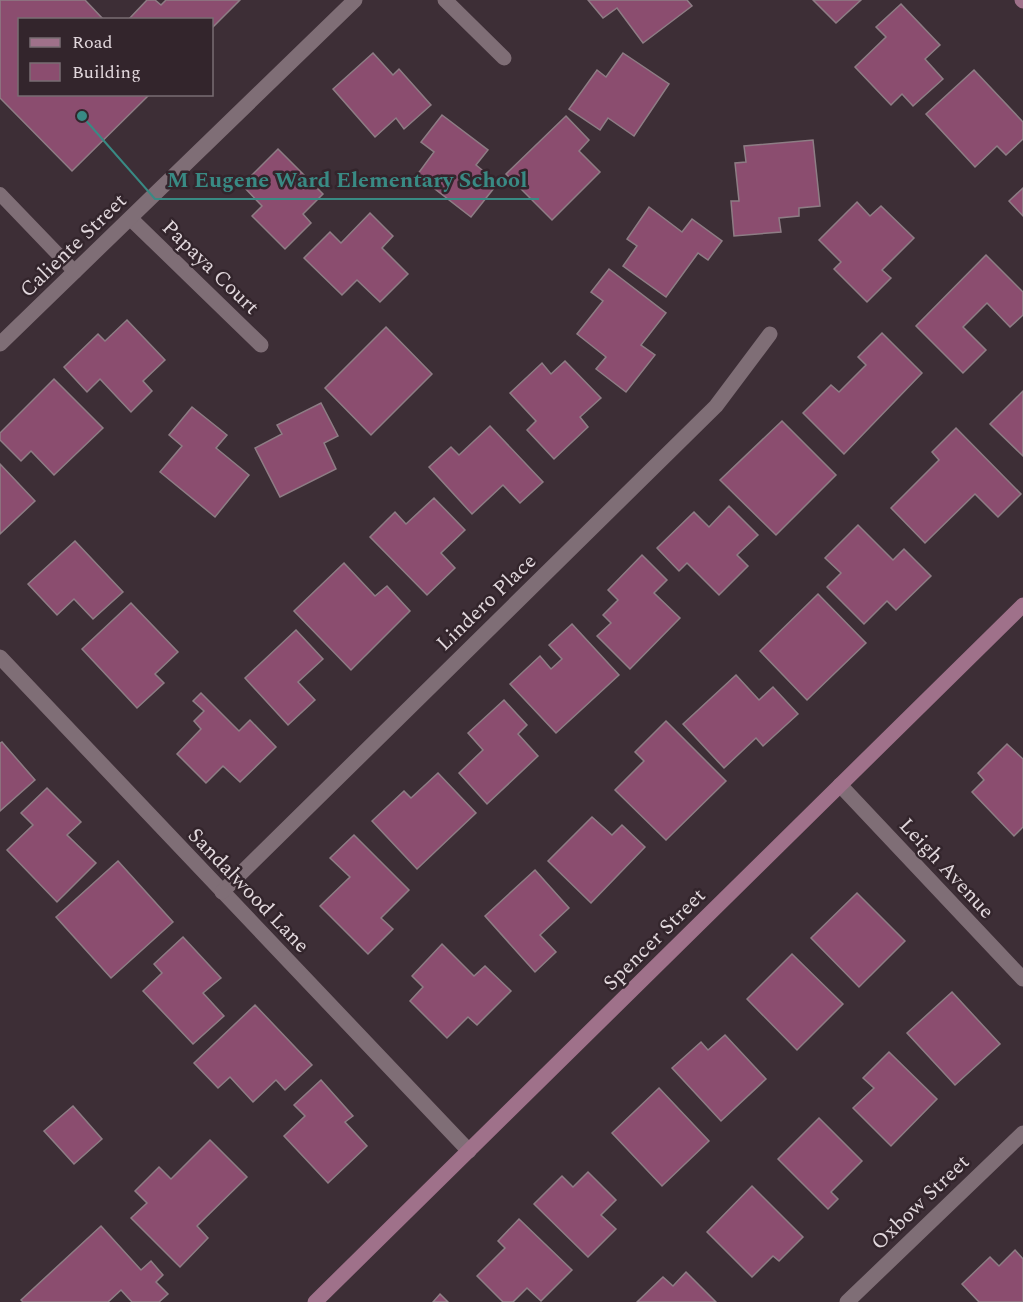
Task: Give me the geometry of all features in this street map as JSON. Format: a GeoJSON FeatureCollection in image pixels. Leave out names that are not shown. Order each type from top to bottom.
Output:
{"type":"FeatureCollection","features":[{"type":"Feature","properties":{"kind":"street","name":"Caliente Street"},"geometry":{"type":"LineString","coordinates":[[0,344],[355,0]]}},
{"type":"Feature","properties":{"kind":"street"},"geometry":{"type":"LineString","coordinates":[[446,0],[504,58]]}},
{"type":"Feature","properties":{"kind":"street","name":"Papaya Court"},"geometry":{"type":"LineString","coordinates":[[131,219],[261,345]]}},
{"type":"Feature","properties":{"kind":"street","name":"Lindero Place"},"geometry":{"type":"LineString","coordinates":[[222,891],[716,406],[770,334]]}},
{"type":"Feature","properties":{"kind":"street","name":"Spencer Street"},"geometry":{"type":"LineString","coordinates":[[315,1302],[1023,605]]}},
{"type":"Feature","properties":{"kind":"street","name":"Sandalwood Lane"},"geometry":{"type":"LineString","coordinates":[[0,657],[469,1151]]}},
{"type":"Feature","properties":{"kind":"street","name":"Leigh Avenue"},"geometry":{"type":"LineString","coordinates":[[840,785],[1023,979]]}},
{"type":"Feature","properties":{"kind":"street","name":"Oxbow Street"},"geometry":{"type":"LineString","coordinates":[[847,1302],[1023,1133]]}},
{"type":"Feature","properties":{"kind":"lane"},"geometry":{"type":"LineString","coordinates":[[0,194],[75,272]]}},
{"type":"Feature","properties":{"kind":"building"},"geometry":{"type":"Polygon","coordinates":[[[0,0],[85,0],[102,18],[18,18],[18,96],[148,96],[72,171],[0,98],[0,0]]]}},
{"type":"Feature","properties":{"kind":"building"},"geometry":{"type":"Polygon","coordinates":[[[147,0],[155,0],[161,5],[166,0],[240,0],[213,27],[213,18],[130,18],[147,0]]]}},
{"type":"Feature","properties":{"kind":"building"},"geometry":{"type":"Polygon","coordinates":[[[588,0],[687,0],[692,6],[643,43],[617,8],[603,18],[588,0]]]}},
{"type":"Feature","properties":{"kind":"building"},"geometry":{"type":"Polygon","coordinates":[[[813,0],[861,0],[836,23],[813,0]]]}},
{"type":"Feature","properties":{"kind":"building"},"geometry":{"type":"Polygon","coordinates":[[[901,4],[940,45],[925,59],[943,79],[913,106],[902,94],[891,105],[855,67],[886,37],[876,27],[901,4]]]}},
{"type":"Feature","properties":{"kind":"building"},"geometry":{"type":"Polygon","coordinates":[[[373,53],[393,75],[399,69],[431,105],[404,129],[396,118],[375,137],[333,89],[373,53]]]}},
{"type":"Feature","properties":{"kind":"building"},"geometry":{"type":"Polygon","coordinates":[[[623,53],[669,84],[634,136],[608,118],[600,130],[569,109],[597,70],[606,77],[623,53]]]}},
{"type":"Feature","properties":{"kind":"building"},"geometry":{"type":"Polygon","coordinates":[[[974,70],[1023,122],[1023,139],[1006,155],[997,146],[975,167],[926,114],[974,70]]]}},
{"type":"Feature","properties":{"kind":"building"},"geometry":{"type":"Polygon","coordinates":[[[442,115],[488,150],[476,165],[498,183],[471,217],[417,175],[434,152],[421,142],[442,115]]]}},
{"type":"Feature","properties":{"kind":"building"},"geometry":{"type":"Polygon","coordinates":[[[566,116],[589,140],[579,151],[600,172],[552,220],[506,174],[566,116]]]}},
{"type":"Feature","properties":{"kind":"building"},"geometry":{"type":"Polygon","coordinates":[[[813,140],[820,206],[799,208],[799,216],[779,218],[781,232],[734,236],[731,201],[739,201],[735,163],[746,162],[744,146],[813,140]]]}},
{"type":"Feature","properties":{"kind":"building"},"geometry":{"type":"Polygon","coordinates":[[[278,149],[323,194],[303,214],[311,223],[285,249],[252,216],[262,206],[242,185],[278,149]]]}},
{"type":"Feature","properties":{"kind":"building"},"geometry":{"type":"Polygon","coordinates":[[[1023,188],[1023,216],[1009,201],[1023,188]]]}},
{"type":"Feature","properties":{"kind":"building"},"geometry":{"type":"Polygon","coordinates":[[[857,202],[870,216],[881,206],[914,238],[882,270],[891,278],[867,302],[834,269],[841,262],[819,240],[857,202]]]}},
{"type":"Feature","properties":{"kind":"building"},"geometry":{"type":"Polygon","coordinates":[[[649,207],[682,232],[692,219],[722,241],[708,260],[698,253],[666,297],[623,266],[637,246],[627,239],[649,207]]]}},
{"type":"Feature","properties":{"kind":"building"},"geometry":{"type":"Polygon","coordinates":[[[370,213],[393,236],[382,248],[408,274],[380,302],[357,280],[342,295],[304,258],[330,232],[341,243],[370,213]]]}},
{"type":"Feature","properties":{"kind":"building"},"geometry":{"type":"Polygon","coordinates":[[[986,255],[1023,292],[1023,315],[1010,327],[987,303],[963,327],[986,350],[963,373],[916,326],[986,255]]]}},
{"type":"Feature","properties":{"kind":"building"},"geometry":{"type":"Polygon","coordinates":[[[609,269],[666,313],[641,345],[655,355],[626,392],[596,369],[606,357],[577,334],[603,301],[591,292],[609,269]]]}},
{"type":"Feature","properties":{"kind":"building"},"geometry":{"type":"Polygon","coordinates":[[[127,320],[165,360],[143,381],[152,391],[131,412],[100,379],[87,392],[64,367],[98,334],[105,341],[127,320]]]}},
{"type":"Feature","properties":{"kind":"building"},"geometry":{"type":"Polygon","coordinates":[[[386,327],[432,374],[371,435],[325,388],[386,327]]]}},
{"type":"Feature","properties":{"kind":"building"},"geometry":{"type":"Polygon","coordinates":[[[882,333],[922,373],[844,454],[803,413],[831,385],[839,392],[866,365],[858,357],[882,333]]]}},
{"type":"Feature","properties":{"kind":"building"},"geometry":{"type":"Polygon","coordinates":[[[565,361],[601,398],[580,417],[588,427],[554,459],[527,430],[536,421],[510,393],[542,363],[551,374],[565,361]]]}},
{"type":"Feature","properties":{"kind":"building"},"geometry":{"type":"Polygon","coordinates":[[[54,379],[103,428],[54,475],[31,451],[21,461],[0,440],[0,433],[54,379]]]}},
{"type":"Feature","properties":{"kind":"building"},"geometry":{"type":"Polygon","coordinates":[[[1023,391],[1023,456],[990,424],[1023,391]]]}},
{"type":"Feature","properties":{"kind":"building"},"geometry":{"type":"Polygon","coordinates":[[[321,403],[338,436],[324,443],[336,469],[280,497],[255,448],[282,434],[277,425],[321,403]]]}},
{"type":"Feature","properties":{"kind":"building"},"geometry":{"type":"Polygon","coordinates":[[[192,407],[227,435],[216,448],[249,475],[215,517],[160,472],[182,446],[169,435],[192,407]]]}},
{"type":"Feature","properties":{"kind":"building"},"geometry":{"type":"Polygon","coordinates":[[[782,421],[836,475],[776,535],[720,480],[782,421]]]}},
{"type":"Feature","properties":{"kind":"building"},"geometry":{"type":"Polygon","coordinates":[[[490,426],[543,482],[520,503],[503,485],[472,514],[429,467],[451,447],[459,455],[490,426]]]}},
{"type":"Feature","properties":{"kind":"building"},"geometry":{"type":"Polygon","coordinates":[[[956,428],[1021,494],[998,517],[975,494],[925,543],[891,508],[939,460],[932,452],[956,428]]]}},
{"type":"Feature","properties":{"kind":"building"},"geometry":{"type":"Polygon","coordinates":[[[0,464],[35,501],[0,534],[0,464]]]}},
{"type":"Feature","properties":{"kind":"building"},"geometry":{"type":"Polygon","coordinates":[[[434,498],[465,530],[441,553],[455,568],[427,595],[370,537],[395,512],[406,524],[434,498]]]}},
{"type":"Feature","properties":{"kind":"building"},"geometry":{"type":"Polygon","coordinates":[[[729,506],[758,535],[737,555],[748,566],[719,595],[687,563],[679,571],[657,548],[694,512],[709,527],[729,506]]]}},
{"type":"Feature","properties":{"kind":"building"},"geometry":{"type":"Polygon","coordinates":[[[858,525],[893,560],[904,549],[931,576],[896,610],[887,601],[864,624],[827,587],[841,573],[825,558],[858,525]]]}},
{"type":"Feature","properties":{"kind":"building"},"geometry":{"type":"Polygon","coordinates":[[[75,541],[123,592],[93,619],[74,599],[57,615],[28,584],[75,541]]]}},
{"type":"Feature","properties":{"kind":"building"},"geometry":{"type":"Polygon","coordinates":[[[642,555],[667,580],[654,593],[680,618],[630,669],[597,636],[611,623],[603,615],[618,600],[608,590],[642,555]]]}},
{"type":"Feature","properties":{"kind":"building"},"geometry":{"type":"Polygon","coordinates":[[[344,563],[375,596],[387,586],[410,611],[351,670],[294,611],[344,563]]]}},
{"type":"Feature","properties":{"kind":"building"},"geometry":{"type":"Polygon","coordinates":[[[818,594],[866,643],[807,700],[760,651],[818,594]]]}},
{"type":"Feature","properties":{"kind":"building"},"geometry":{"type":"Polygon","coordinates":[[[131,603],[178,652],[155,674],[164,683],[137,708],[82,649],[131,603]]]}},
{"type":"Feature","properties":{"kind":"building"},"geometry":{"type":"Polygon","coordinates":[[[572,624],[619,675],[556,733],[510,684],[540,656],[551,669],[562,659],[549,645],[572,624]]]}},
{"type":"Feature","properties":{"kind":"building"},"geometry":{"type":"Polygon","coordinates":[[[296,630],[323,659],[298,682],[315,700],[288,725],[245,678],[296,630]]]}},
{"type":"Feature","properties":{"kind":"building"},"geometry":{"type":"Polygon","coordinates":[[[736,675],[759,700],[773,687],[798,714],[763,746],[756,738],[724,768],[683,724],[736,675]]]}},
{"type":"Feature","properties":{"kind":"building"},"geometry":{"type":"Polygon","coordinates":[[[201,693],[239,731],[250,720],[276,747],[240,782],[223,766],[206,783],[177,754],[201,729],[194,721],[204,711],[193,701],[201,693]]]}},
{"type":"Feature","properties":{"kind":"building"},"geometry":{"type":"Polygon","coordinates":[[[504,700],[527,725],[518,734],[538,756],[487,804],[459,773],[483,750],[468,733],[504,700]]]}},
{"type":"Feature","properties":{"kind":"building"},"geometry":{"type":"Polygon","coordinates":[[[666,721],[726,781],[666,840],[615,790],[644,761],[635,752],[666,721]]]}},
{"type":"Feature","properties":{"kind":"building"},"geometry":{"type":"Polygon","coordinates":[[[2,742],[35,780],[0,811],[0,743],[2,742]]]}},
{"type":"Feature","properties":{"kind":"building"},"geometry":{"type":"Polygon","coordinates":[[[1007,744],[1023,759],[1023,827],[1014,836],[972,792],[984,780],[978,773],[1007,744]]]}},
{"type":"Feature","properties":{"kind":"building"},"geometry":{"type":"Polygon","coordinates":[[[438,773],[476,813],[417,869],[372,821],[404,791],[411,798],[438,773]]]}},
{"type":"Feature","properties":{"kind":"building"},"geometry":{"type":"Polygon","coordinates":[[[47,788],[81,822],[67,835],[96,863],[57,902],[7,850],[33,825],[21,813],[47,788]]]}},
{"type":"Feature","properties":{"kind":"building"},"geometry":{"type":"Polygon","coordinates":[[[592,817],[612,835],[622,825],[645,847],[591,903],[548,861],[592,817]]]}},
{"type":"Feature","properties":{"kind":"building"},"geometry":{"type":"Polygon","coordinates":[[[354,835],[409,890],[381,918],[393,929],[368,954],[320,906],[350,877],[330,858],[354,835]]]}},
{"type":"Feature","properties":{"kind":"building"},"geometry":{"type":"Polygon","coordinates":[[[118,861],[173,922],[111,978],[56,917],[118,861]]]}},
{"type":"Feature","properties":{"kind":"building"},"geometry":{"type":"Polygon","coordinates":[[[535,870],[569,908],[540,935],[556,952],[535,972],[485,916],[535,870]]]}},
{"type":"Feature","properties":{"kind":"building"},"geometry":{"type":"Polygon","coordinates":[[[857,893],[905,941],[859,987],[811,938],[857,893]]]}},
{"type":"Feature","properties":{"kind":"building"},"geometry":{"type":"Polygon","coordinates":[[[183,937],[221,978],[203,993],[224,1016],[193,1044],[143,991],[162,973],[154,964],[183,937]]]}},
{"type":"Feature","properties":{"kind":"building"},"geometry":{"type":"Polygon","coordinates":[[[442,944],[474,976],[485,966],[511,991],[477,1025],[468,1017],[447,1038],[410,1001],[423,987],[412,976],[442,944]]]}},
{"type":"Feature","properties":{"kind":"building"},"geometry":{"type":"Polygon","coordinates":[[[792,954],[843,1004],[797,1050],[747,999],[792,954]]]}},
{"type":"Feature","properties":{"kind":"building"},"geometry":{"type":"Polygon","coordinates":[[[952,992],[1000,1044],[955,1085],[907,1033],[952,992]]]}},
{"type":"Feature","properties":{"kind":"building"},"geometry":{"type":"Polygon","coordinates":[[[255,1005],[312,1065],[285,1090],[276,1080],[253,1102],[230,1077],[218,1088],[194,1063],[255,1005]]]}},
{"type":"Feature","properties":{"kind":"building"},"geometry":{"type":"Polygon","coordinates":[[[725,1035],[766,1079],[721,1121],[672,1068],[701,1042],[708,1050],[725,1035]]]}},
{"type":"Feature","properties":{"kind":"building"},"geometry":{"type":"Polygon","coordinates":[[[889,1052],[937,1099],[891,1146],[853,1108],[874,1088],[863,1078],[889,1052]]]}},
{"type":"Feature","properties":{"kind":"building"},"geometry":{"type":"Polygon","coordinates":[[[321,1080],[353,1116],[345,1122],[367,1146],[328,1183],[284,1136],[305,1116],[294,1105],[321,1080]]]}},
{"type":"Feature","properties":{"kind":"building"},"geometry":{"type":"Polygon","coordinates":[[[659,1088],[709,1141],[662,1186],[612,1133],[659,1088]]]}},
{"type":"Feature","properties":{"kind":"building"},"geometry":{"type":"Polygon","coordinates":[[[73,1106],[102,1139],[74,1164],[44,1131],[73,1106]]]}},
{"type":"Feature","properties":{"kind":"building"},"geometry":{"type":"Polygon","coordinates":[[[819,1118],[862,1161],[831,1192],[838,1199],[828,1209],[778,1159],[819,1118]]]}},
{"type":"Feature","properties":{"kind":"building"},"geometry":{"type":"Polygon","coordinates":[[[210,1140],[247,1177],[197,1226],[208,1238],[180,1267],[131,1218],[147,1203],[135,1191],[159,1167],[171,1179],[210,1140]]]}},
{"type":"Feature","properties":{"kind":"building"},"geometry":{"type":"Polygon","coordinates":[[[588,1172],[616,1200],[601,1215],[616,1229],[588,1257],[534,1204],[562,1176],[573,1187],[588,1172]]]}},
{"type":"Feature","properties":{"kind":"building"},"geometry":{"type":"Polygon","coordinates":[[[752,1186],[803,1237],[779,1261],[773,1256],[752,1277],[707,1232],[752,1186]]]}},
{"type":"Feature","properties":{"kind":"building"},"geometry":{"type":"Polygon","coordinates":[[[519,1219],[572,1270],[541,1301],[527,1288],[513,1302],[503,1302],[477,1276],[505,1248],[498,1241],[519,1219]]]}},
{"type":"Feature","properties":{"kind":"building"},"geometry":{"type":"Polygon","coordinates":[[[101,1226],[141,1270],[151,1261],[163,1275],[156,1282],[168,1294],[159,1302],[132,1302],[121,1290],[108,1302],[23,1302],[21,1300],[101,1226]]]}},
{"type":"Feature","properties":{"kind":"building"},"geometry":{"type":"Polygon","coordinates":[[[1015,1250],[1023,1259],[1023,1302],[979,1302],[962,1284],[990,1257],[999,1266],[1015,1250]]]}},
{"type":"Feature","properties":{"kind":"building"},"geometry":{"type":"Polygon","coordinates":[[[686,1272],[716,1302],[637,1302],[663,1277],[673,1286],[686,1272]]]}},
{"type":"Feature","properties":{"kind":"building"},"geometry":{"type":"Polygon","coordinates":[[[440,1294],[448,1302],[433,1302],[440,1294]]]}},
{"type":"Feature","properties":{"kind":"place","name":"M Eugene Ward Elementary School"},"geometry":{"type":"Point","coordinates":[82,116]}}]}
